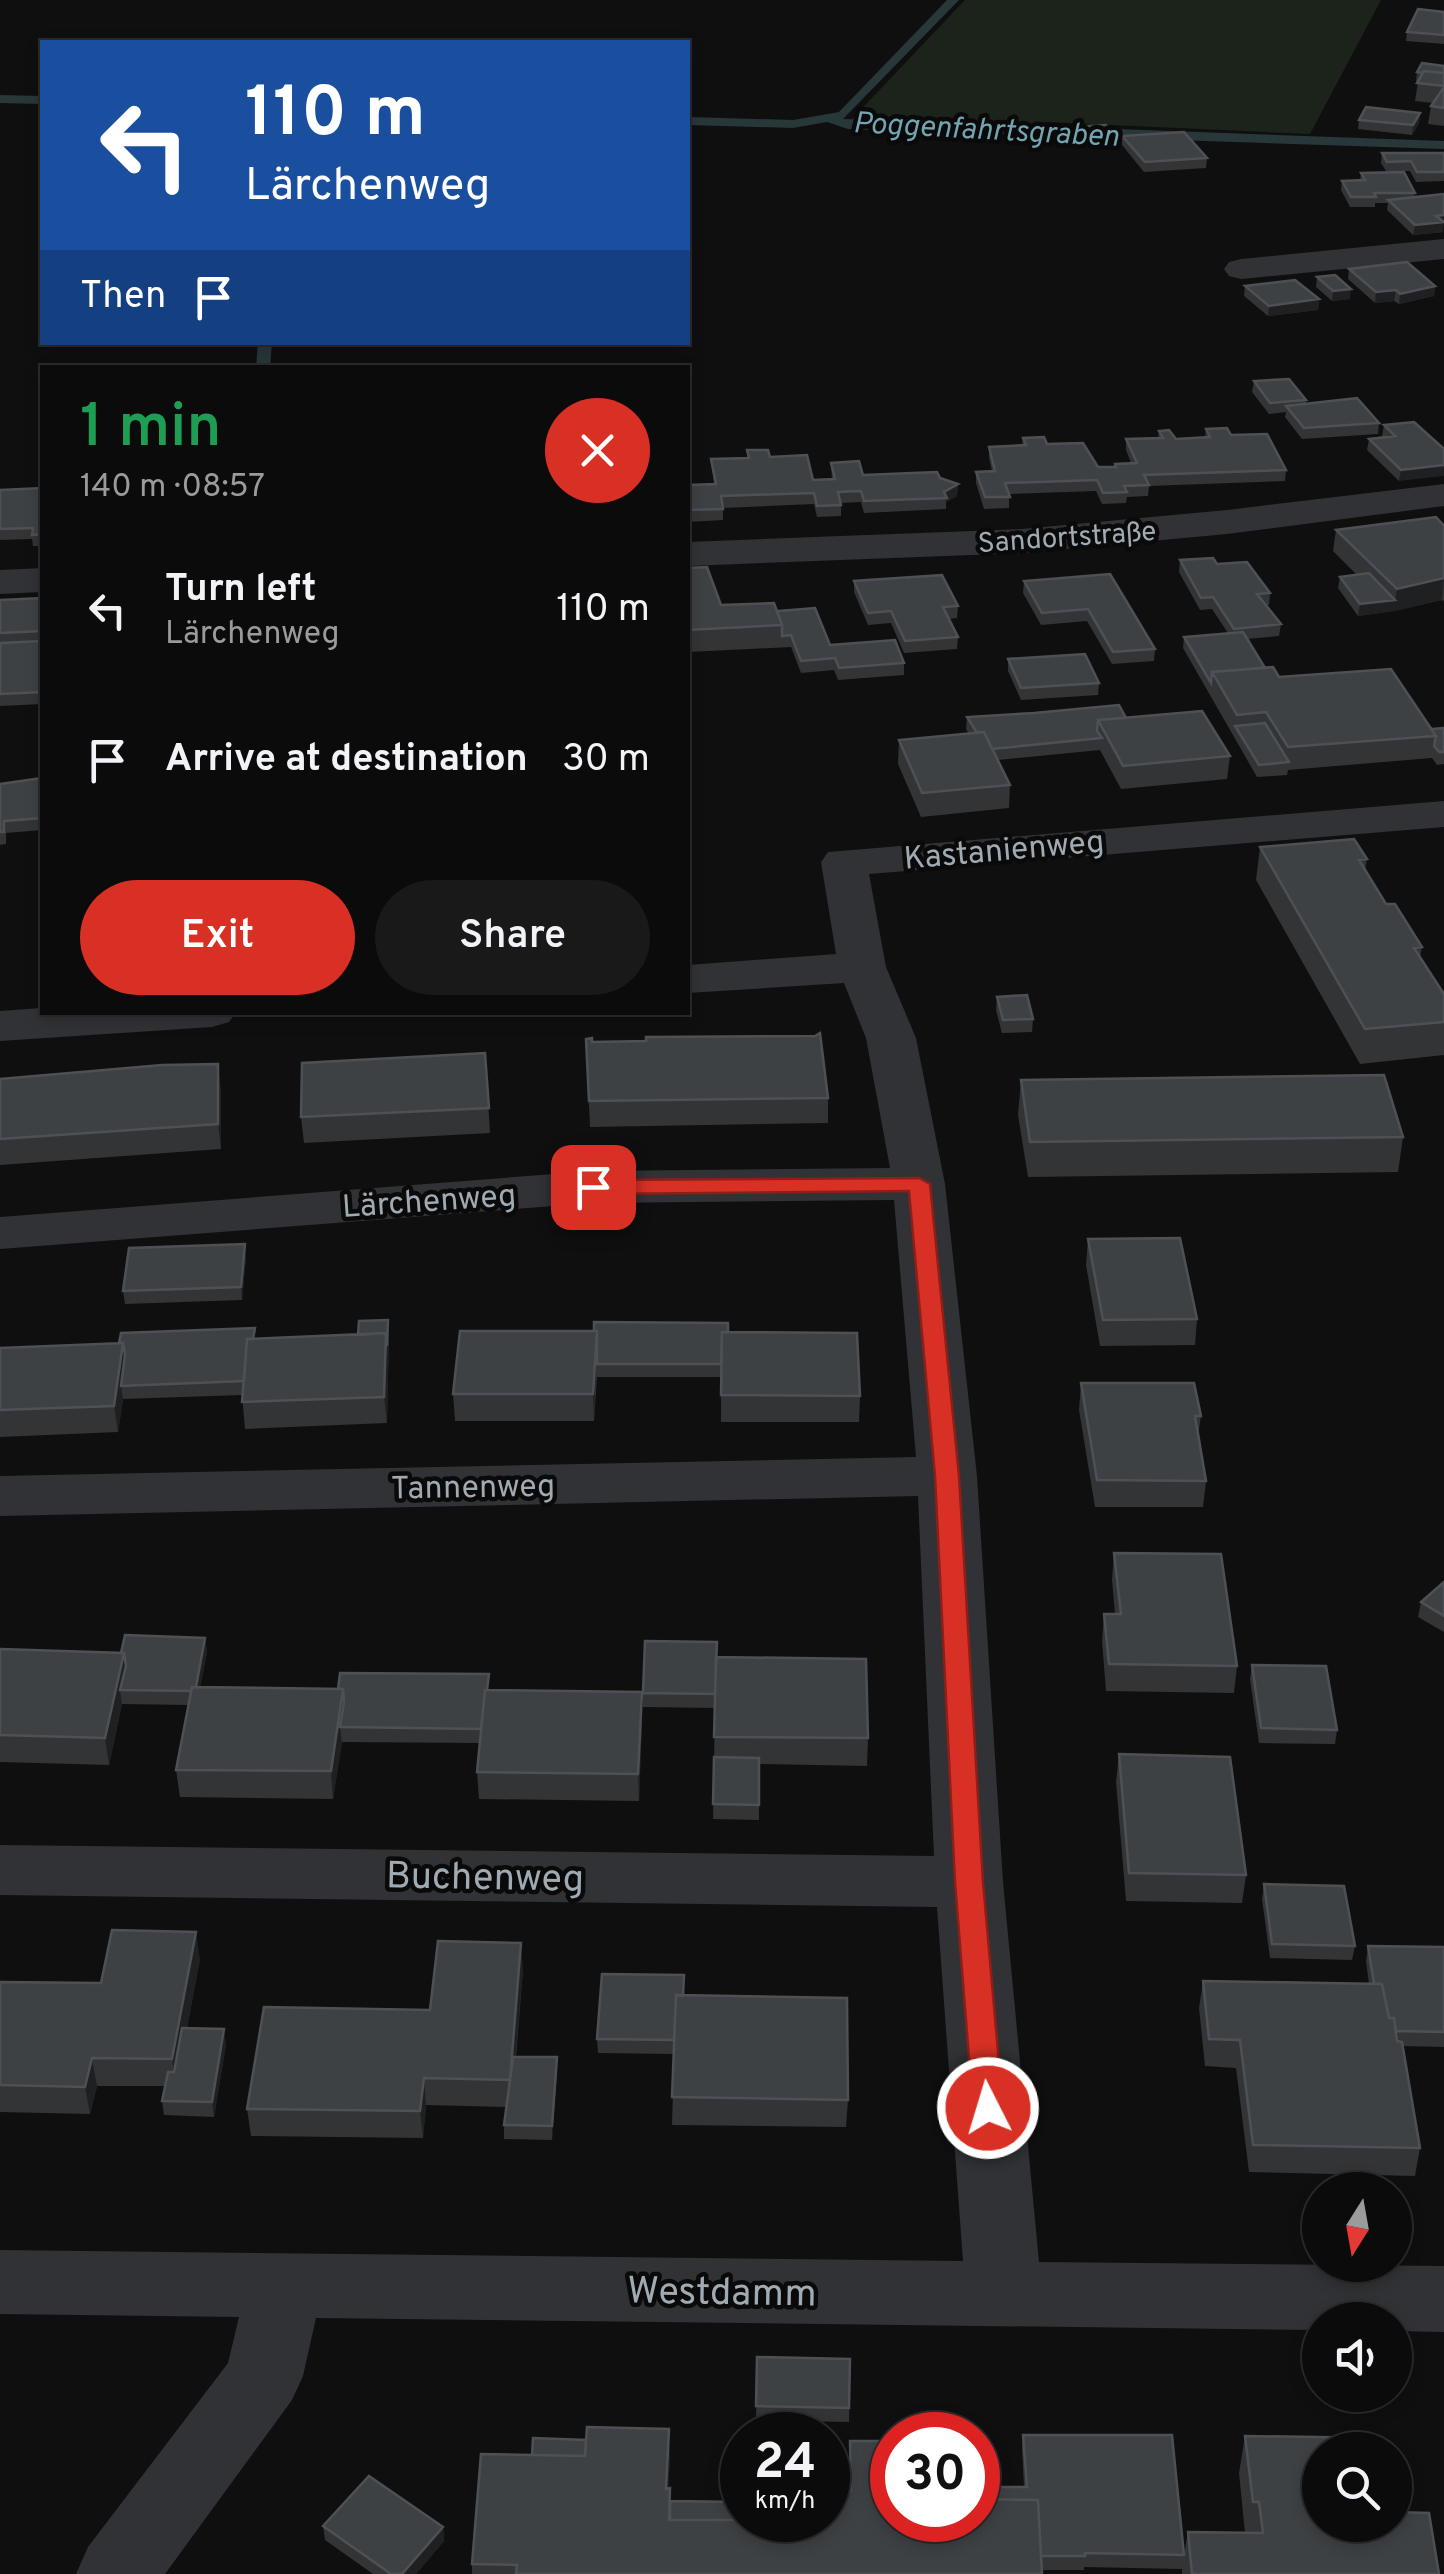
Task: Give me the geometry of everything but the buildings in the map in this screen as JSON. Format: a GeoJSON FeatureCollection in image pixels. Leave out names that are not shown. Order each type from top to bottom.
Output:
{"type":"FeatureCollection","features":[{"type":"Feature","properties":{"kind":"street"},"geometry":{"type":"LineString","coordinates":[[1241,269],[1444,249]]}},
{"type":"Feature","properties":{"kind":"street","name":"Sandortstraße"},"geometry":{"type":"LineString","coordinates":[[690,554],[1022,542],[1444,495]]}},
{"type":"Feature","properties":{"kind":"street"},"geometry":{"type":"LineString","coordinates":[[0,582],[40,580]]}},
{"type":"Feature","properties":{"kind":"street","name":"Kastanienweg"},"geometry":{"type":"LineString","coordinates":[[862,967],[844,862],[1444,814]]}},
{"type":"Feature","properties":{"kind":"street"},"geometry":{"type":"LineString","coordinates":[[690,980],[862,967],[892,1038],[919,1184],[947,1476],[969,1882],[1004,2295]]}},
{"type":"Feature","properties":{"kind":"street"},"geometry":{"type":"LineString","coordinates":[[0,1026],[167,1015]]}},
{"type":"Feature","properties":{"kind":"street","name":"Lärchenweg"},"geometry":{"type":"LineString","coordinates":[[0,1233],[593,1187],[919,1184]]}},
{"type":"Feature","properties":{"kind":"street","name":"Tannenweg"},"geometry":{"type":"LineString","coordinates":[[0,1496],[947,1476]]}},
{"type":"Feature","properties":{"kind":"street","name":"Buchenweg"},"geometry":{"type":"LineString","coordinates":[[0,1870],[969,1882]]}},
{"type":"Feature","properties":{"kind":"street","name":"Westdamm"},"geometry":{"type":"LineString","coordinates":[[0,2282],[1444,2299]]}},
{"type":"Feature","properties":{"kind":"street"},"geometry":{"type":"LineString","coordinates":[[117,2574],[264,2376],[285,2286]]}},
{"type":"Feature","properties":{"kind":"shaded area"},"geometry":{"type":"Polygon","coordinates":[[[965,0],[1381,0],[1310,134],[1045,122],[1062,138],[850,121],[965,0]]]}},
{"type":"Feature","properties":{"kind":"waterway","name":"Poggenfahrtsgraben"},"geometry":{"type":"LineString","coordinates":[[690,121],[793,124],[843,115],[953,0]]}},
{"type":"Feature","properties":{"kind":"waterway"},"geometry":{"type":"LineString","coordinates":[[0,99],[40,100]]}},
{"type":"Feature","properties":{"kind":"waterway","name":"Poggenfahrtsgraben"},"geometry":{"type":"LineString","coordinates":[[829,118],[848,125],[1444,145]]}},
{"type":"Feature","properties":{"kind":"waterway","name":"Poggenfahrtsgraben"},"geometry":{"type":"LineString","coordinates":[[263,365],[265,345]]}},
{"type":"Feature","properties":{"kind":"route"},"geometry":{"type":"LineString","coordinates":[[593,1187],[919,1184],[947,1476],[969,1882],[988,2108]]}}]}
